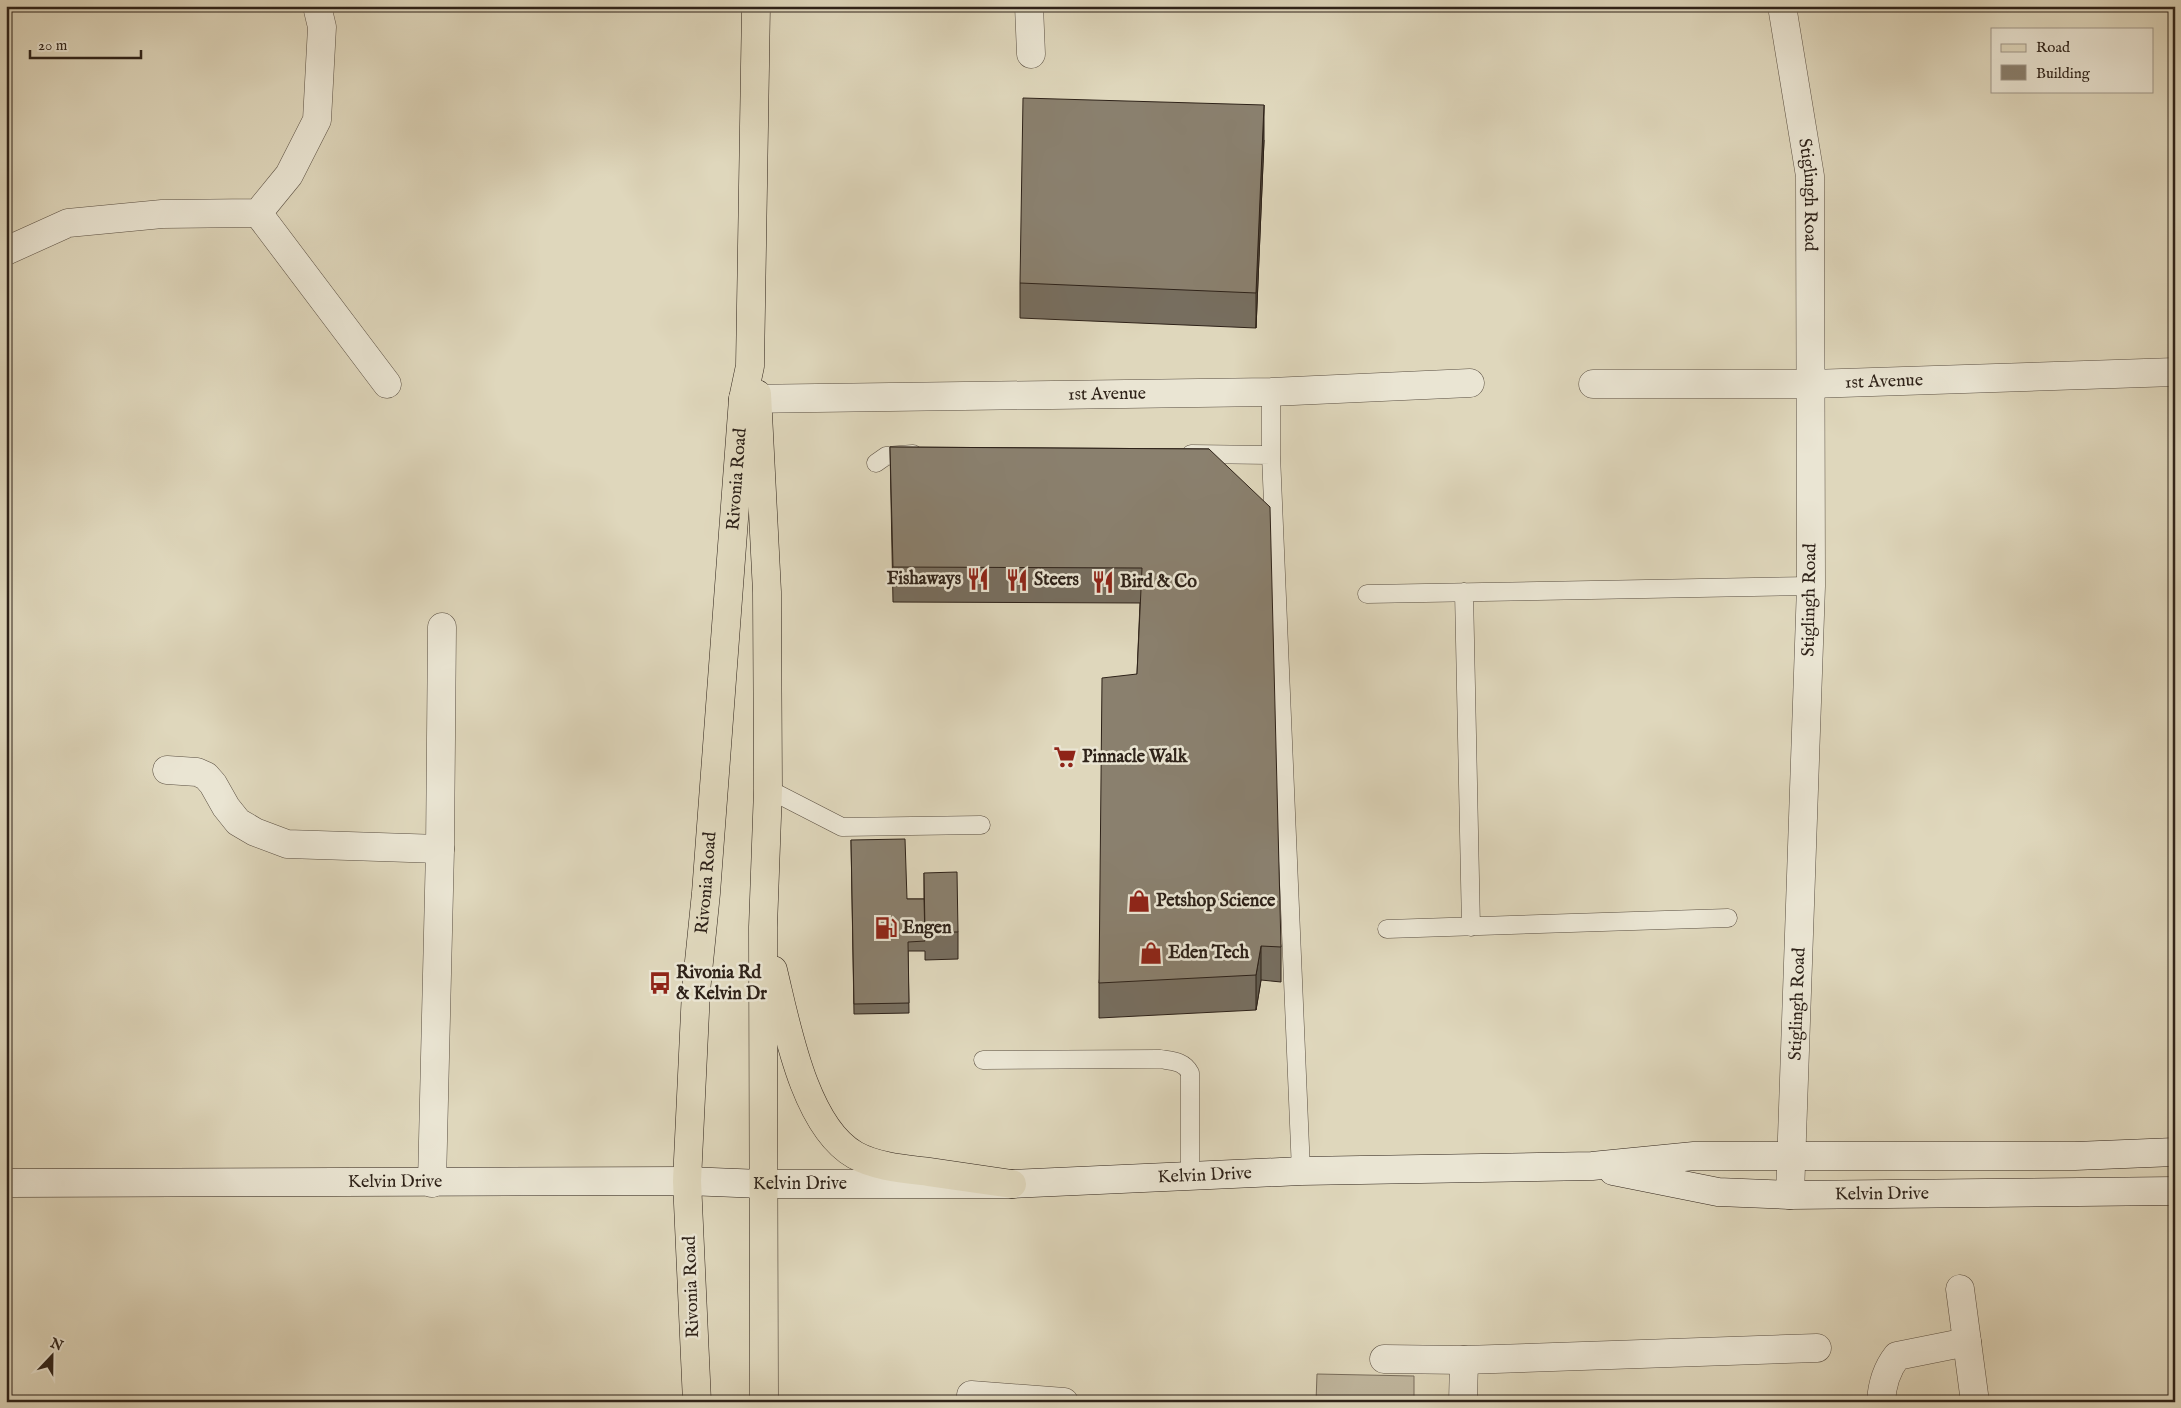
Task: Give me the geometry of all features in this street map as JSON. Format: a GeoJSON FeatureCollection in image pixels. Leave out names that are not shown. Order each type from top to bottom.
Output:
{"type":"FeatureCollection","features":[{"type":"Feature","properties":{"kind":"main road","name":"Rivonia Road"},"geometry":{"type":"LineString","coordinates":[[756,6],[750,366],[767,592],[768,789],[763,927],[762,1184],[764,1402]]}},
{"type":"Feature","properties":{"kind":"main road","name":"Rivonia Road"},"geometry":{"type":"LineString","coordinates":[[697,1402],[687,1181],[696,991],[751,399]]}},
{"type":"Feature","properties":{"kind":"main road"},"geometry":{"type":"LineString","coordinates":[[763,927],[795,1061],[821,1116],[837,1140],[855,1155],[889,1167],[1012,1184]]}},
{"type":"Feature","properties":{"kind":"street"},"geometry":{"type":"LineString","coordinates":[[258,213],[289,175],[317,120],[322,26],[317,6]]}},
{"type":"Feature","properties":{"kind":"street"},"geometry":{"type":"LineString","coordinates":[[1029,6],[1031,54]]}},
{"type":"Feature","properties":{"kind":"street","name":"Stiglingh Road"},"geometry":{"type":"LineString","coordinates":[[1782,6],[1810,176],[1811,586],[1793,1157],[1790,1195]]}},
{"type":"Feature","properties":{"kind":"street"},"geometry":{"type":"LineString","coordinates":[[6,251],[68,224],[162,214],[258,213]]}},
{"type":"Feature","properties":{"kind":"street"},"geometry":{"type":"LineString","coordinates":[[258,213],[387,384]]}},
{"type":"Feature","properties":{"kind":"street","name":"1st Avenue"},"geometry":{"type":"LineString","coordinates":[[1593,384],[1811,384],[2175,372]]}},
{"type":"Feature","properties":{"kind":"street","name":"1st Avenue"},"geometry":{"type":"LineString","coordinates":[[751,399],[1271,392],[1470,383]]}},
{"type":"Feature","properties":{"kind":"street"},"geometry":{"type":"LineString","coordinates":[[432,1183],[440,849],[442,627]]}},
{"type":"Feature","properties":{"kind":"street"},"geometry":{"type":"LineString","coordinates":[[167,770],[197,772],[206,776],[238,822],[255,832],[287,844],[440,849]]}},
{"type":"Feature","properties":{"kind":"street","name":"Kelvin Drive"},"geometry":{"type":"LineString","coordinates":[[6,1183],[687,1181],[762,1184],[1012,1184],[1301,1172],[1592,1166],[1694,1156],[2075,1156],[2175,1152]]}},
{"type":"Feature","properties":{"kind":"street","name":"Kelvin Drive"},"geometry":{"type":"LineString","coordinates":[[1592,1166],[1718,1192],[1790,1195],[2175,1191]]}},
{"type":"Feature","properties":{"kind":"street"},"geometry":{"type":"LineString","coordinates":[[1960,1289],[1975,1402]]}},
{"type":"Feature","properties":{"kind":"street"},"geometry":{"type":"LineString","coordinates":[[1881,1402],[1882,1389],[1888,1367],[1897,1356],[1967,1342]]}},
{"type":"Feature","properties":{"kind":"street"},"geometry":{"type":"LineString","coordinates":[[1384,1358],[1464,1360],[1817,1348]]}},
{"type":"Feature","properties":{"kind":"street"},"geometry":{"type":"LineString","coordinates":[[1463,1402],[1464,1360]]}},
{"type":"Feature","properties":{"kind":"street"},"geometry":{"type":"LineString","coordinates":[[971,1395],[1064,1402]]}},
{"type":"Feature","properties":{"kind":"lane"},"geometry":{"type":"LineString","coordinates":[[1271,392],[1271,455],[1301,1172]]}},
{"type":"Feature","properties":{"kind":"lane"},"geometry":{"type":"LineString","coordinates":[[876,463],[886,456],[925,453]]}},
{"type":"Feature","properties":{"kind":"lane"},"geometry":{"type":"LineString","coordinates":[[1172,454],[1271,455]]}},
{"type":"Feature","properties":{"kind":"lane"},"geometry":{"type":"LineString","coordinates":[[1366,594],[1811,586]]}},
{"type":"Feature","properties":{"kind":"lane"},"geometry":{"type":"LineString","coordinates":[[1464,592],[1471,927]]}},
{"type":"Feature","properties":{"kind":"lane"},"geometry":{"type":"LineString","coordinates":[[768,789],[842,827],[981,825]]}},
{"type":"Feature","properties":{"kind":"lane"},"geometry":{"type":"LineString","coordinates":[[1387,929],[1728,918]]}},
{"type":"Feature","properties":{"kind":"lane"},"geometry":{"type":"LineString","coordinates":[[984,1060],[1160,1059],[1179,1062],[1187,1066],[1190,1073],[1190,1176]]}},
{"type":"Feature","properties":{"kind":"shaded area"},"geometry":{"type":"Polygon","coordinates":[[[1317,1374],[1414,1376],[1414,1402],[1316,1402],[1317,1374]]]}},
{"type":"Feature","properties":{"kind":"building"},"geometry":{"type":"Polygon","coordinates":[[[1023,98],[1264,105],[1256,293],[1020,283],[1023,98]]]}},
{"type":"Feature","properties":{"kind":"building"},"geometry":{"type":"Polygon","coordinates":[[[890,447],[1209,449],[1270,507],[1281,947],[1261,946],[1256,975],[1099,983],[1102,678],[1137,674],[1142,568],[893,567],[890,447]]]}},
{"type":"Feature","properties":{"kind":"building"},"geometry":{"type":"Polygon","coordinates":[[[905,839],[907,899],[924,899],[925,941],[908,942],[909,1003],[854,1004],[851,840],[905,839]]]}},
{"type":"Feature","properties":{"kind":"building"},"geometry":{"type":"Polygon","coordinates":[[[957,872],[958,932],[925,932],[924,873],[957,872]]]}},
{"type":"Feature","properties":{"kind":"place","name":"Fishaways"},"geometry":{"type":"Point","coordinates":[978,579]}},
{"type":"Feature","properties":{"kind":"place","name":"Steers"},"geometry":{"type":"Point","coordinates":[1017,580]}},
{"type":"Feature","properties":{"kind":"place","name":"Bird & Co"},"geometry":{"type":"Point","coordinates":[1103,582]}},
{"type":"Feature","properties":{"kind":"place","name":"Pinnacle Walk"},"geometry":{"type":"Point","coordinates":[1065,757]}},
{"type":"Feature","properties":{"kind":"place","name":"Petshop Science"},"geometry":{"type":"Point","coordinates":[1139,901]}},
{"type":"Feature","properties":{"kind":"place","name":"Engen"},"geometry":{"type":"Point","coordinates":[886,928]}},
{"type":"Feature","properties":{"kind":"place","name":"Eden Tech"},"geometry":{"type":"Point","coordinates":[1151,953]}},
{"type":"Feature","properties":{"kind":"place","name":"Rivonia Rd & Kelvin Dr"},"geometry":{"type":"Point","coordinates":[660,983]}}]}
